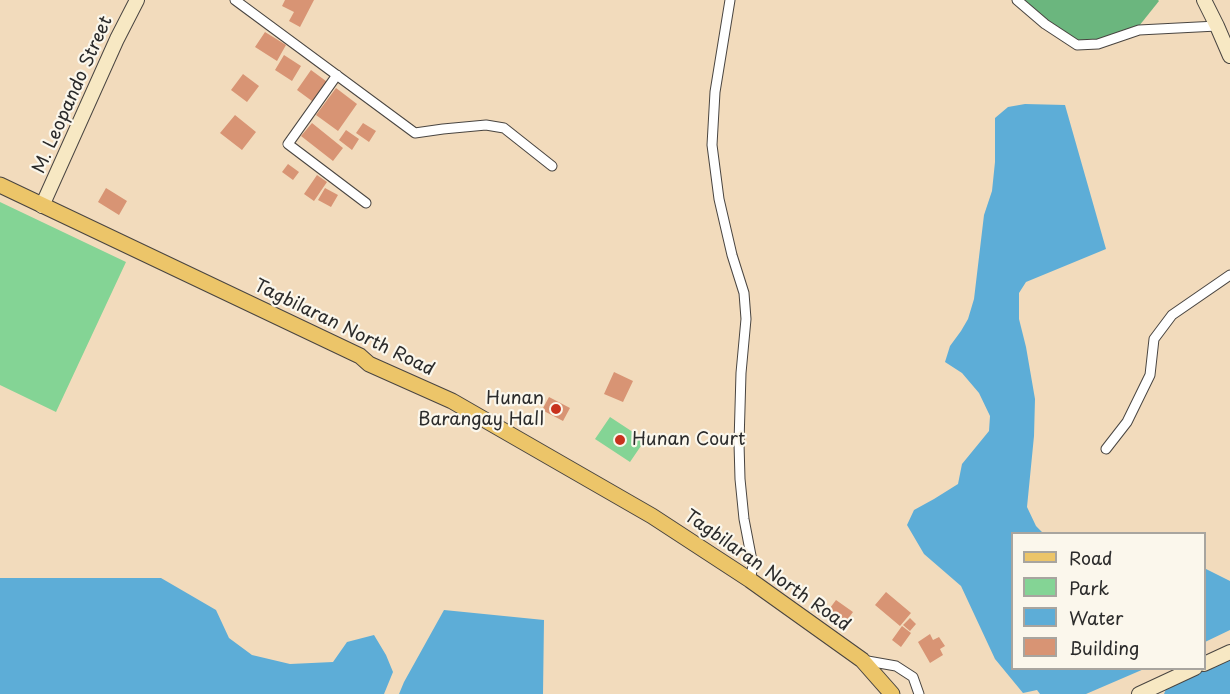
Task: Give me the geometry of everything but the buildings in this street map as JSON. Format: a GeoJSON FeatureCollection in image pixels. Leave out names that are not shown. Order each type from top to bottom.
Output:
{"type":"FeatureCollection","features":[{"type":"Feature","properties":{"kind":"main road","name":"Tagbilaran North Road"},"geometry":{"type":"LineString","coordinates":[[0,185],[360,356],[369,364],[452,401],[652,516],[750,580],[862,660],[892,694]]}},
{"type":"Feature","properties":{"kind":"street","name":"M. Leopando Street"},"geometry":{"type":"LineString","coordinates":[[42,206],[117,39],[137,0]]}},
{"type":"Feature","properties":{"kind":"street"},"geometry":{"type":"LineString","coordinates":[[235,0],[415,133],[486,125],[504,128],[552,166]]}},
{"type":"Feature","properties":{"kind":"street"},"geometry":{"type":"LineString","coordinates":[[730,0],[715,92],[712,145],[719,199],[732,255],[744,293],[746,319],[741,373],[739,443],[744,519],[753,566],[750,580]]}},
{"type":"Feature","properties":{"kind":"street"},"geometry":{"type":"LineString","coordinates":[[1017,0],[1045,24],[1077,45],[1098,44],[1139,30],[1217,26]]}},
{"type":"Feature","properties":{"kind":"street"},"geometry":{"type":"LineString","coordinates":[[1204,0],[1230,56]]}},
{"type":"Feature","properties":{"kind":"street"},"geometry":{"type":"LineString","coordinates":[[337,75],[288,144],[366,202]]}},
{"type":"Feature","properties":{"kind":"street"},"geometry":{"type":"LineString","coordinates":[[1106,449],[1127,422],[1150,375],[1154,339],[1172,315],[1230,275]]}},
{"type":"Feature","properties":{"kind":"street"},"geometry":{"type":"LineString","coordinates":[[1206,663],[1230,652]]}},
{"type":"Feature","properties":{"kind":"street"},"geometry":{"type":"LineString","coordinates":[[862,660],[896,666],[913,677],[919,694]]}},
{"type":"Feature","properties":{"kind":"street"},"geometry":{"type":"LineString","coordinates":[[1139,694],[1193,670]]}},
{"type":"Feature","properties":{"kind":"green space"},"geometry":{"type":"Polygon","coordinates":[[[1024,0],[1159,1],[1139,26],[1097,40],[1078,40],[1047,20],[1024,0]]]}},
{"type":"Feature","properties":{"kind":"green space"},"geometry":{"type":"Polygon","coordinates":[[[0,202],[126,262],[56,412],[0,385],[0,202]]]}},
{"type":"Feature","properties":{"kind":"green space","name":"Hunan Court"},"geometry":{"type":"Polygon","coordinates":[[[610,417],[645,440],[630,462],[595,439],[610,417]]]}},
{"type":"Feature","properties":{"kind":"water"},"geometry":{"type":"Polygon","coordinates":[[[1025,104],[1065,105],[1106,249],[1026,282],[1019,293],[1019,319],[1035,399],[1027,507],[1036,526],[1042,532],[1011,532],[1011,670],[1142,670],[1086,694],[1040,694],[1037,690],[1023,693],[995,659],[961,586],[924,554],[907,525],[914,510],[958,484],[962,464],[989,431],[990,416],[979,393],[962,373],[945,362],[950,346],[968,319],[974,299],[984,215],[992,191],[995,162],[995,118],[1008,107],[1025,104]]]}},
{"type":"Feature","properties":{"kind":"water"},"geometry":{"type":"Polygon","coordinates":[[[1206,569],[1230,581],[1230,630],[1206,642],[1206,569]]]}},
{"type":"Feature","properties":{"kind":"water"},"geometry":{"type":"Polygon","coordinates":[[[0,578],[161,578],[216,610],[229,638],[252,655],[290,664],[333,662],[347,642],[374,635],[393,672],[384,694],[0,694],[0,578]]]}},
{"type":"Feature","properties":{"kind":"water"},"geometry":{"type":"Polygon","coordinates":[[[444,610],[544,620],[543,694],[399,694],[444,610]]]}},
{"type":"Feature","properties":{"kind":"water"},"geometry":{"type":"Polygon","coordinates":[[[1230,656],[1230,694],[1164,694],[1166,689],[1230,656]]]}},
{"type":"Feature","properties":{"kind":"place","name":"Hunan Barangay Hall"},"geometry":{"type":"Point","coordinates":[556,409]}},
{"type":"Feature","properties":{"kind":"place","name":"Hunan Court"},"geometry":{"type":"Point","coordinates":[620,440]}}]}
